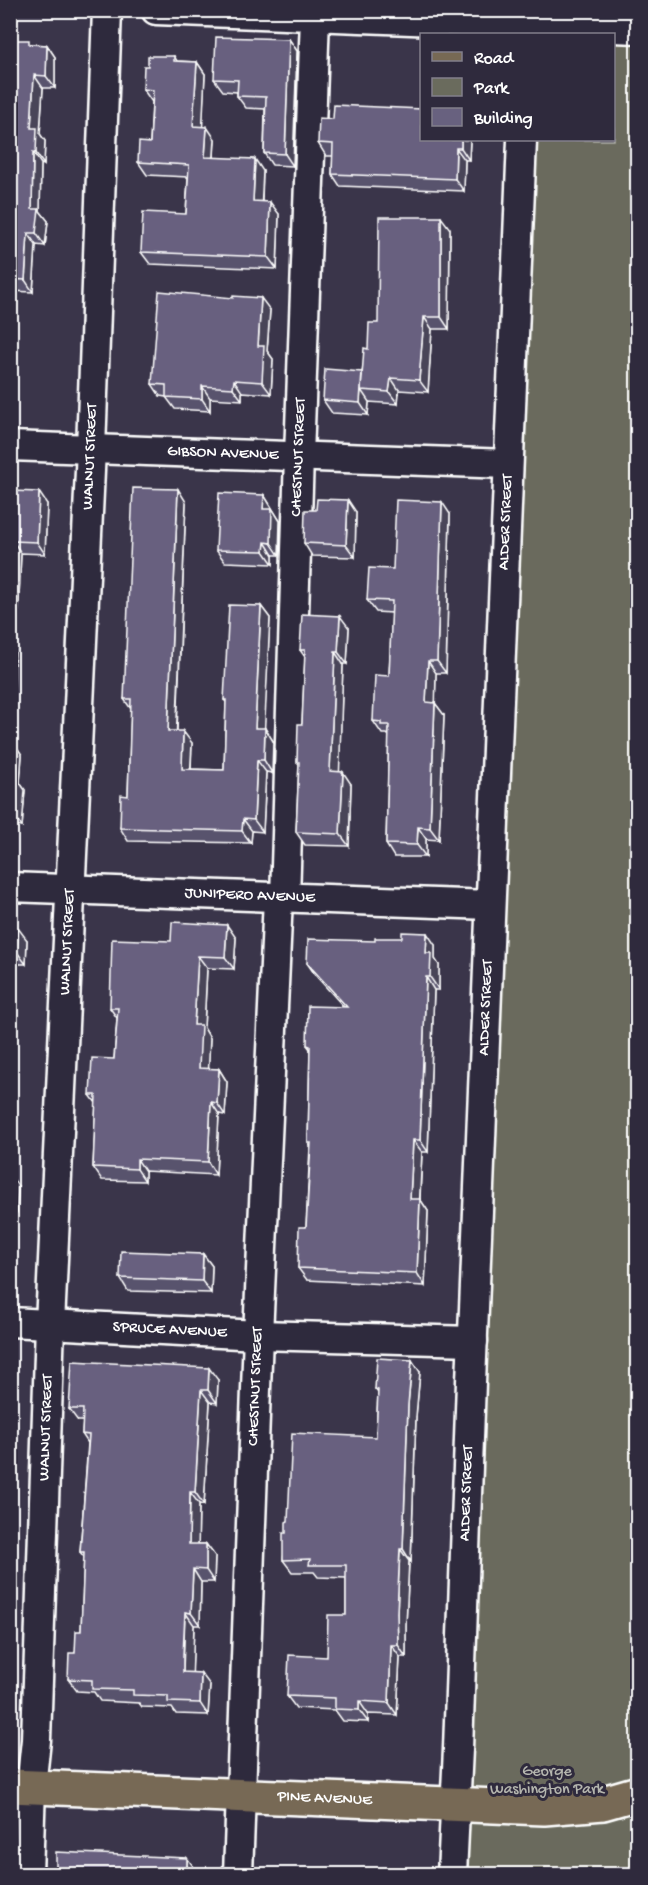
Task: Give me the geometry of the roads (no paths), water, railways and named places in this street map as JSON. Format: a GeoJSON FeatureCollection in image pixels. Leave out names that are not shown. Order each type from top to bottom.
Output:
{"type":"FeatureCollection","features":[{"type":"Feature","properties":{"kind":"main road","name":"PINE AVENUE"},"geometry":{"type":"LineString","coordinates":[[21,1786],[544,1808],[603,1803],[638,1793]]}},
{"type":"Feature","properties":{"kind":"street","name":"WALNUT STREET"},"geometry":{"type":"LineString","coordinates":[[28,1875],[21,1786],[36,1740],[50,1324],[91,449],[107,10]]}},
{"type":"Feature","properties":{"kind":"street"},"geometry":{"type":"LineString","coordinates":[[156,10],[526,30],[638,29]]}},
{"type":"Feature","properties":{"kind":"street","name":"CHESTNUT STREET"},"geometry":{"type":"LineString","coordinates":[[238,1875],[258,1335],[281,898],[315,17]]}},
{"type":"Feature","properties":{"kind":"street","name":"ALDER STREET"},"geometry":{"type":"LineString","coordinates":[[452,1875],[522,141]]}},
{"type":"Feature","properties":{"kind":"street","name":"GIBSON AVENUE"},"geometry":{"type":"LineString","coordinates":[[10,446],[508,464]]}},
{"type":"Feature","properties":{"kind":"street","name":"JUNIPERO AVENUE"},"geometry":{"type":"LineString","coordinates":[[10,886],[490,905]]}},
{"type":"Feature","properties":{"kind":"street","name":"SPRUCE AVENUE"},"geometry":{"type":"LineString","coordinates":[[10,1322],[258,1335],[473,1341]]}},
{"type":"Feature","properties":{"kind":"park label","name":"George Washington Park"},"geometry":{"type":"Point","coordinates":[547,1781]}}]}
